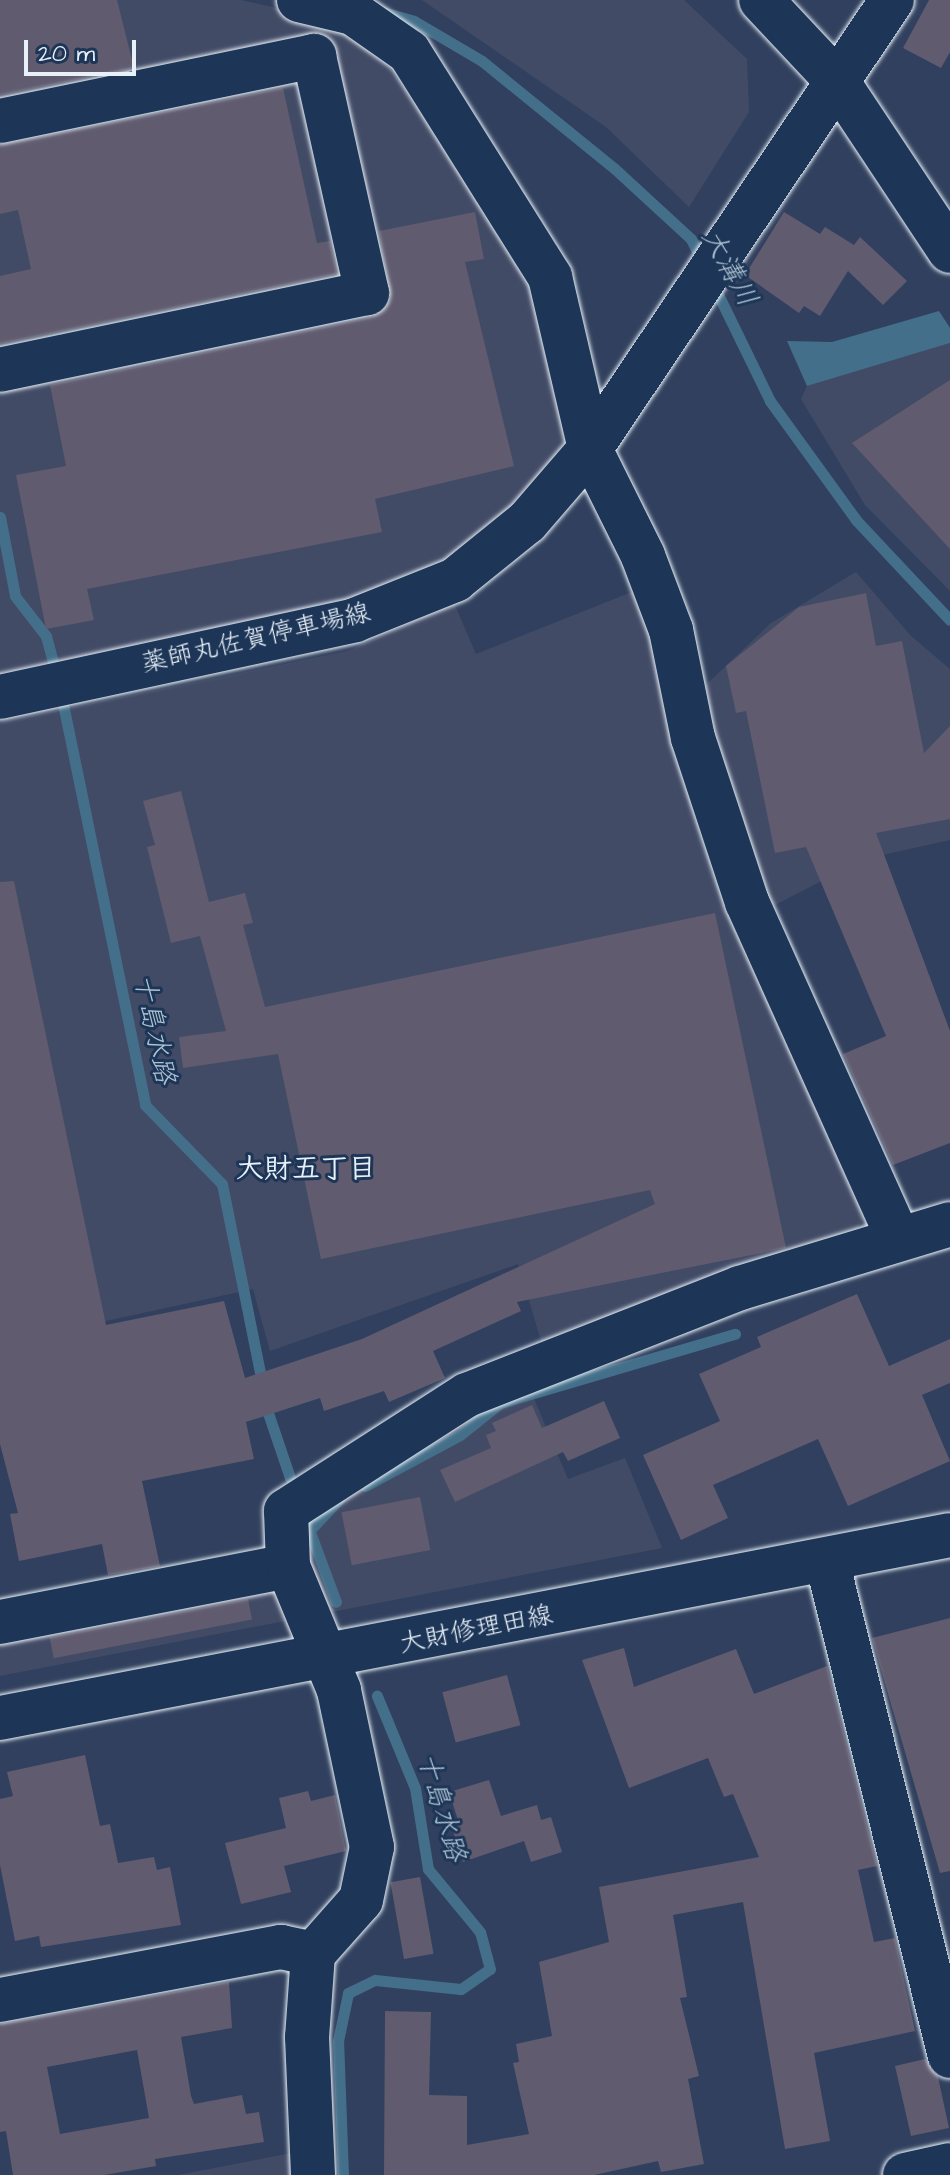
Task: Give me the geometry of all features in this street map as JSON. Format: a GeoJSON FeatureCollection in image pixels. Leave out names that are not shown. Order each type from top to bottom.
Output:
{"type":"FeatureCollection","features":[{"type":"Feature","properties":{"kind":"street"},"geometry":{"type":"LineString","coordinates":[[299,0],[353,13],[409,52],[550,277],[590,449],[643,556],[671,630],[693,738],[747,902],[897,1236]]}},
{"type":"Feature","properties":{"kind":"street"},"geometry":{"type":"LineString","coordinates":[[761,0],[837,81],[950,251]]}},
{"type":"Feature","properties":{"kind":"street"},"geometry":{"type":"LineString","coordinates":[[837,81],[892,0]]}},
{"type":"Feature","properties":{"kind":"street"},"geometry":{"type":"LineString","coordinates":[[0,121],[314,56],[367,293],[0,370]]}},
{"type":"Feature","properties":{"kind":"street","name":"薬師丸佐賀停車場線"},"geometry":{"type":"LineString","coordinates":[[0,697],[355,620],[455,580],[527,522],[590,449],[837,81]]}},
{"type":"Feature","properties":{"kind":"street"},"geometry":{"type":"LineString","coordinates":[[313,2175],[307,2037],[313,1954],[361,1900],[372,1847],[328,1659],[307,1624],[288,1566],[286,1511],[467,1395],[740,1288],[897,1236],[950,1224]]}},
{"type":"Feature","properties":{"kind":"street","name":"大財修理田線"},"geometry":{"type":"LineString","coordinates":[[0,1718],[328,1659],[950,1535]]}},
{"type":"Feature","properties":{"kind":"street"},"geometry":{"type":"LineString","coordinates":[[827,1561],[950,2056]]}},
{"type":"Feature","properties":{"kind":"street"},"geometry":{"type":"LineString","coordinates":[[0,1622],[288,1566]]}},
{"type":"Feature","properties":{"kind":"street"},"geometry":{"type":"LineString","coordinates":[[0,2000],[281,1947],[313,1954]]}},
{"type":"Feature","properties":{"kind":"street"},"geometry":{"type":"LineString","coordinates":[[905,2175],[950,2165]]}},
{"type":"Feature","properties":{"kind":"shaded area"},"geometry":{"type":"Polygon","coordinates":[[[0,0],[241,0],[362,27],[532,276],[573,424],[543,478],[498,526],[434,570],[344,602],[0,673],[0,0]]]}},
{"type":"Feature","properties":{"kind":"shaded area"},"geometry":{"type":"Polygon","coordinates":[[[422,0],[684,0],[747,59],[749,112],[689,207],[606,127],[422,0]]]}},
{"type":"Feature","properties":{"kind":"shaded area"},"geometry":{"type":"Polygon","coordinates":[[[939,311],[950,328],[950,343],[807,386],[787,341],[832,342],[939,311]]]}},
{"type":"Feature","properties":{"kind":"shaded area"},"geometry":{"type":"Polygon","coordinates":[[[950,343],[950,591],[865,505],[801,399],[807,386],[950,343]]]}},
{"type":"Feature","properties":{"kind":"shaded area"},"geometry":{"type":"Polygon","coordinates":[[[856,572],[911,636],[950,669],[950,840],[864,859],[742,922],[867,1213],[850,1239],[545,1354],[518,1264],[270,1351],[253,1289],[0,1344],[0,722],[348,651],[454,603],[476,654],[647,586],[674,715],[771,623],[856,572]]]}},
{"type":"Feature","properties":{"kind":"shaded area"},"geometry":{"type":"Polygon","coordinates":[[[530,1389],[568,1479],[625,1458],[662,1548],[0,1676],[0,1639],[304,1577],[303,1524],[473,1409],[530,1389]]]}},
{"type":"Feature","properties":{"kind":"shaded area"},"geometry":{"type":"Polygon","coordinates":[[[302,2151],[303,2175],[178,2175],[302,2151]]]}},
{"type":"Feature","properties":{"kind":"building"},"geometry":{"type":"Polygon","coordinates":[[[0,0],[117,0],[134,68],[0,95],[0,0]]]}},
{"type":"Feature","properties":{"kind":"building"},"geometry":{"type":"Polygon","coordinates":[[[929,0],[950,0],[950,52],[941,68],[903,48],[929,0]]]}},
{"type":"Feature","properties":{"kind":"building"},"geometry":{"type":"Polygon","coordinates":[[[283,88],[317,243],[330,241],[337,274],[0,344],[0,276],[31,269],[18,210],[0,214],[0,145],[283,88]]]}},
{"type":"Feature","properties":{"kind":"building"},"geometry":{"type":"Polygon","coordinates":[[[475,212],[484,259],[465,262],[514,466],[375,499],[382,532],[87,589],[94,620],[46,629],[16,475],[66,466],[50,385],[373,317],[391,300],[379,231],[475,212]]]}},
{"type":"Feature","properties":{"kind":"building"},"geometry":{"type":"Polygon","coordinates":[[[784,212],[820,234],[825,227],[854,245],[860,237],[907,281],[883,305],[848,271],[820,316],[804,306],[799,313],[745,275],[784,212]]]}},
{"type":"Feature","properties":{"kind":"building"},"geometry":{"type":"Polygon","coordinates":[[[950,380],[950,549],[852,443],[950,380]]]}},
{"type":"Feature","properties":{"kind":"building"},"geometry":{"type":"Polygon","coordinates":[[[866,593],[876,646],[902,641],[924,753],[950,726],[950,819],[876,833],[950,1031],[950,1143],[893,1165],[843,1054],[886,1036],[806,847],[775,853],[746,711],[736,713],[726,666],[799,607],[866,593]]]}},
{"type":"Feature","properties":{"kind":"building"},"geometry":{"type":"Polygon","coordinates":[[[181,791],[209,902],[245,893],[253,923],[243,925],[265,1007],[715,913],[786,1248],[517,1302],[521,1311],[433,1351],[445,1378],[389,1402],[384,1391],[324,1411],[320,1398],[246,1422],[254,1459],[142,1481],[160,1566],[108,1575],[102,1544],[19,1561],[10,1514],[18,1513],[0,1444],[0,882],[14,881],[106,1325],[224,1301],[245,1378],[362,1339],[655,1204],[650,1190],[321,1259],[278,1054],[183,1068],[179,1037],[226,1031],[200,936],[171,943],[147,847],[155,845],[143,801],[181,791]]]}},
{"type":"Feature","properties":{"kind":"building"},"geometry":{"type":"Polygon","coordinates":[[[857,1294],[889,1366],[950,1339],[950,1383],[922,1395],[950,1461],[848,1506],[818,1439],[713,1485],[728,1518],[681,1540],[643,1455],[720,1421],[699,1374],[761,1347],[757,1337],[857,1294]]]}},
{"type":"Feature","properties":{"kind":"building"},"geometry":{"type":"Polygon","coordinates":[[[604,1401],[620,1438],[568,1461],[563,1452],[455,1502],[440,1470],[491,1448],[486,1435],[496,1431],[492,1423],[532,1405],[542,1428],[604,1401]]]}},
{"type":"Feature","properties":{"kind":"building"},"geometry":{"type":"Polygon","coordinates":[[[420,1497],[430,1550],[352,1565],[341,1512],[420,1497]]]}},
{"type":"Feature","properties":{"kind":"building"},"geometry":{"type":"Polygon","coordinates":[[[248,1599],[252,1620],[54,1658],[50,1638],[248,1599]]]}},
{"type":"Feature","properties":{"kind":"building"},"geometry":{"type":"Polygon","coordinates":[[[950,1618],[950,1871],[940,1873],[872,1638],[950,1618]]]}},
{"type":"Feature","properties":{"kind":"building"},"geometry":{"type":"Polygon","coordinates":[[[624,1648],[634,1687],[736,1649],[754,1694],[827,1666],[877,1866],[858,1870],[874,1942],[895,1938],[915,2031],[814,2053],[830,2141],[785,2149],[743,1902],[673,1915],[687,1997],[680,1998],[699,2076],[688,2079],[704,2164],[661,2172],[658,2161],[594,2175],[384,2175],[385,2011],[431,2012],[429,2095],[467,2096],[467,2145],[529,2134],[513,2063],[519,2062],[516,2044],[552,2036],[539,1962],[609,1942],[599,1887],[759,1857],[733,1794],[724,1797],[708,1758],[629,1788],[582,1660],[624,1648]]]}},
{"type":"Feature","properties":{"kind":"building"},"geometry":{"type":"Polygon","coordinates":[[[507,1675],[520,1725],[456,1743],[442,1692],[507,1675]]]}},
{"type":"Feature","properties":{"kind":"building"},"geometry":{"type":"Polygon","coordinates":[[[85,1755],[100,1826],[110,1824],[118,1863],[154,1857],[157,1870],[170,1867],[181,1925],[41,1947],[39,1936],[15,1941],[0,1865],[0,1799],[13,1796],[7,1772],[85,1755]]]}},
{"type":"Feature","properties":{"kind":"building"},"geometry":{"type":"Polygon","coordinates":[[[489,1780],[501,1816],[537,1805],[541,1820],[551,1817],[562,1852],[531,1862],[524,1841],[463,1862],[450,1822],[458,1820],[449,1792],[489,1780]]]}},
{"type":"Feature","properties":{"kind":"building"},"geometry":{"type":"Polygon","coordinates":[[[308,1791],[311,1801],[335,1795],[346,1851],[284,1866],[291,1892],[241,1904],[225,1843],[286,1828],[279,1798],[308,1791]]]}},
{"type":"Feature","properties":{"kind":"building"},"geometry":{"type":"Polygon","coordinates":[[[420,1877],[434,1954],[404,1959],[390,1882],[420,1877]]]}},
{"type":"Feature","properties":{"kind":"building"},"geometry":{"type":"Polygon","coordinates":[[[229,1982],[232,2028],[181,2037],[191,2096],[194,2104],[242,2095],[246,2114],[259,2112],[264,2142],[155,2159],[156,2166],[104,2175],[13,2175],[6,2131],[0,2132],[0,2024],[229,1982]],[[137,2050],[47,2067],[60,2134],[149,2118],[137,2050]]]}},
{"type":"Feature","properties":{"kind":"building"},"geometry":{"type":"Polygon","coordinates":[[[925,2059],[938,2077],[949,2128],[911,2136],[895,2066],[925,2059]]]}},
{"type":"Feature","properties":{"kind":"waterway","name":"大溝川"},"geometry":{"type":"LineString","coordinates":[[383,12],[414,21],[482,61],[615,169],[691,239],[702,262]]}},
{"type":"Feature","properties":{"kind":"waterway","name":"大溝川"},"geometry":{"type":"LineString","coordinates":[[713,284],[770,401],[856,520],[950,620]]}},
{"type":"Feature","properties":{"kind":"waterway","name":"十島水路"},"geometry":{"type":"LineString","coordinates":[[0,517],[15,596],[46,636],[53,663]]}},
{"type":"Feature","properties":{"kind":"waterway","name":"十島水路"},"geometry":{"type":"LineString","coordinates":[[62,699],[145,1105],[222,1184],[263,1387]]}},
{"type":"Feature","properties":{"kind":"waterway"},"geometry":{"type":"LineString","coordinates":[[365,1486],[460,1435],[500,1403],[735,1334]]}},
{"type":"Feature","properties":{"kind":"waterway","name":"十島水路"},"geometry":{"type":"LineString","coordinates":[[265,1404],[290,1478]]}},
{"type":"Feature","properties":{"kind":"waterway"},"geometry":{"type":"LineString","coordinates":[[309,1531],[339,1499]]}},
{"type":"Feature","properties":{"kind":"waterway","name":"十島水路"},"geometry":{"type":"LineString","coordinates":[[307,1524],[336,1602]]}},
{"type":"Feature","properties":{"kind":"waterway","name":"十島水路"},"geometry":{"type":"LineString","coordinates":[[343,2175],[338,2041],[348,1993],[375,1980],[461,1989],[490,1969],[480,1932],[428,1869],[415,1788],[377,1696]]}},
{"type":"Feature","properties":{"kind":"district","name":"大財五丁目"},"geometry":{"type":"Point","coordinates":[306,1169]}}]}
